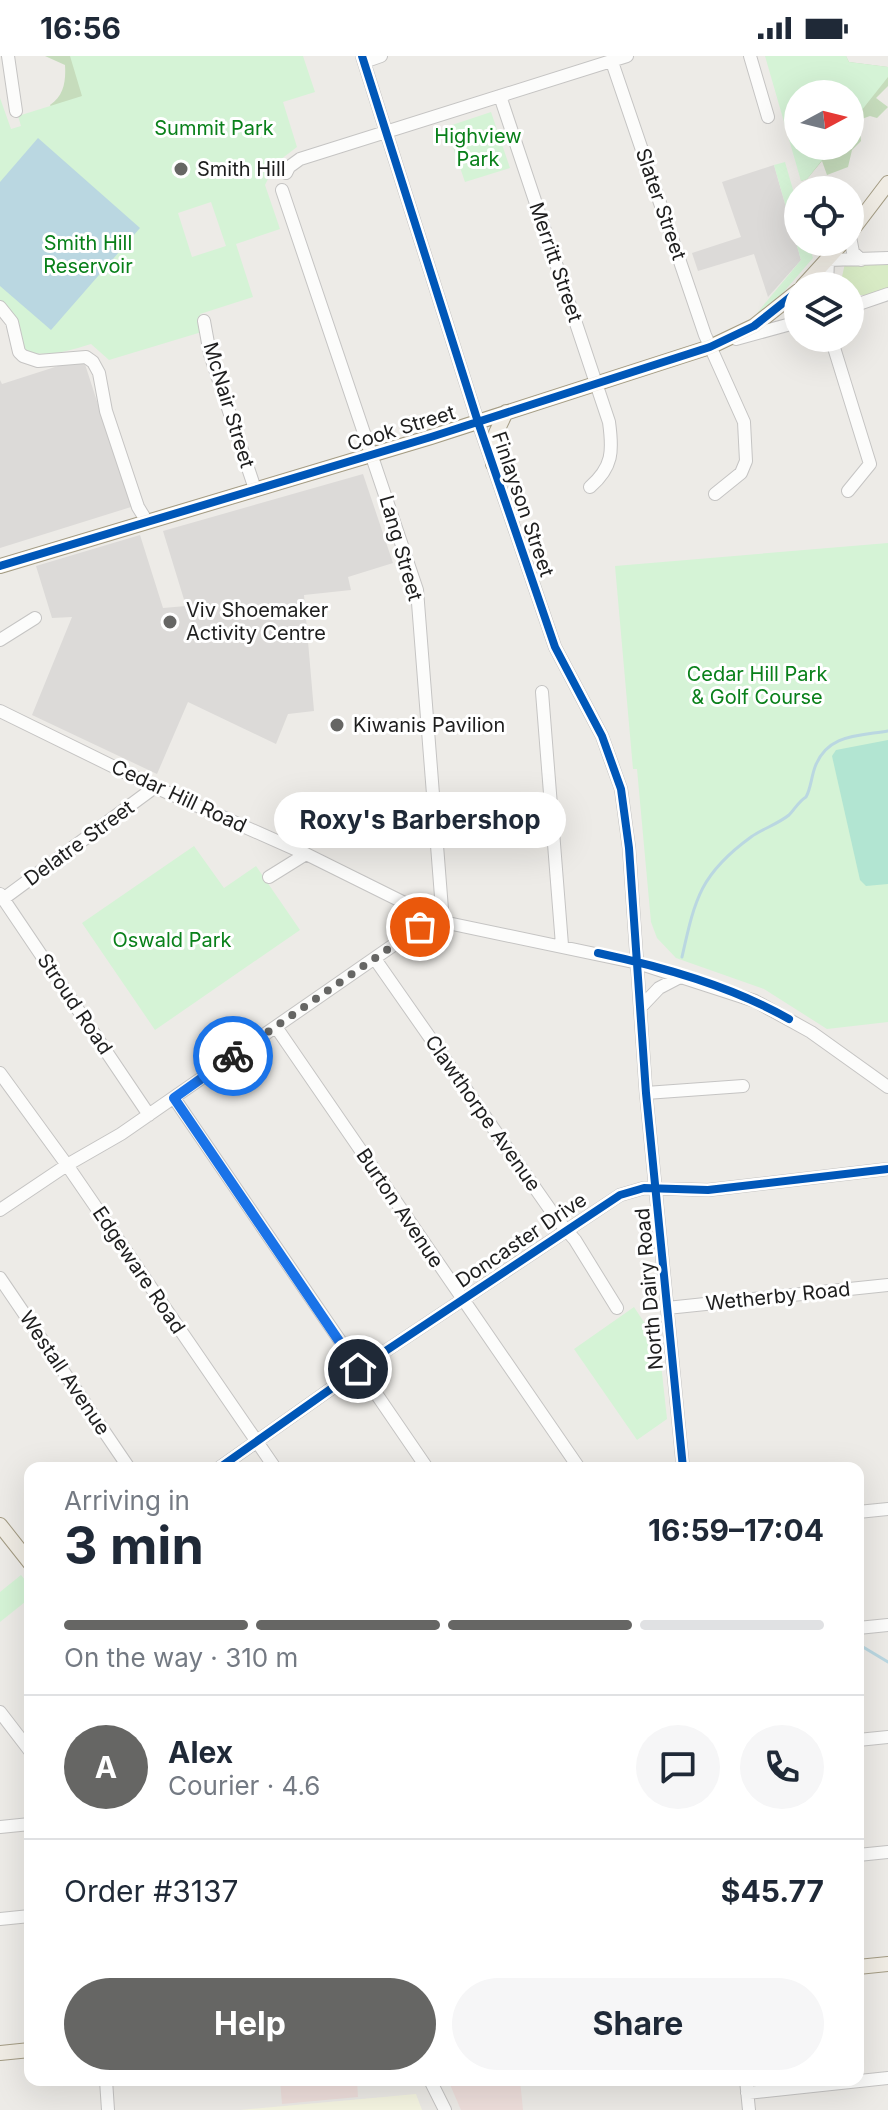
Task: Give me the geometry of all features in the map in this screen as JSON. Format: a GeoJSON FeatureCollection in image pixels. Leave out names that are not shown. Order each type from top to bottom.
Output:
{"type":"FeatureCollection","features":[{"type":"Feature","properties":{"kind":"main road"},"geometry":{"type":"LineString","coordinates":[[864,216],[888,183]]}},
{"type":"Feature","properties":{"kind":"main road"},"geometry":{"type":"LineString","coordinates":[[816,272],[831,256]]}},
{"type":"Feature","properties":{"kind":"main road","name":"Cook Street"},"geometry":{"type":"LineString","coordinates":[[0,566],[478,422],[710,347],[754,326],[784,302]]}},
{"type":"Feature","properties":{"kind":"main road"},"geometry":{"type":"LineString","coordinates":[[493,464],[496,433],[506,412]]}},
{"type":"Feature","properties":{"kind":"main road"},"geometry":{"type":"LineString","coordinates":[[0,1525],[24,1555]]}},
{"type":"Feature","properties":{"kind":"main road"},"geometry":{"type":"LineString","coordinates":[[864,1966],[888,1964]]}},
{"type":"Feature","properties":{"kind":"main road"},"geometry":{"type":"LineString","coordinates":[[0,2053],[24,2051]]}},
{"type":"Feature","properties":{"kind":"street"},"geometry":{"type":"LineString","coordinates":[[8,56],[16,111]]}},
{"type":"Feature","properties":{"kind":"street"},"geometry":{"type":"LineString","coordinates":[[363,59],[381,56]]}},
{"type":"Feature","properties":{"kind":"street"},"geometry":{"type":"LineString","coordinates":[[286,173],[300,159],[627,56]]}},
{"type":"Feature","properties":{"kind":"street"},"geometry":{"type":"LineString","coordinates":[[750,56],[768,117]]}},
{"type":"Feature","properties":{"kind":"street","name":"Finlayson Street"},"geometry":{"type":"LineString","coordinates":[[363,59],[478,422],[555,647],[617,771],[626,823],[638,963]]}},
{"type":"Feature","properties":{"kind":"street","name":"Slater Street"},"geometry":{"type":"LineString","coordinates":[[612,62],[710,347],[744,422],[746,461],[741,473],[715,494]]}},
{"type":"Feature","properties":{"kind":"street","name":"Merritt Street"},"geometry":{"type":"LineString","coordinates":[[500,96],[609,422],[612,449],[604,475],[590,487]]}},
{"type":"Feature","properties":{"kind":"street","name":"Lang Street"},"geometry":{"type":"LineString","coordinates":[[282,190],[417,590],[439,919]]}},
{"type":"Feature","properties":{"kind":"street"},"geometry":{"type":"LineString","coordinates":[[857,256],[861,260]]}},
{"type":"Feature","properties":{"kind":"street"},"geometry":{"type":"LineString","coordinates":[[828,272],[828,260],[888,258]]}},
{"type":"Feature","properties":{"kind":"street"},"geometry":{"type":"LineString","coordinates":[[864,301],[888,294]]}},
{"type":"Feature","properties":{"kind":"street"},"geometry":{"type":"LineString","coordinates":[[0,307],[12,322],[19,352],[23,356],[38,361],[86,357],[93,362],[99,373],[106,411],[133,494],[146,520]]}},
{"type":"Feature","properties":{"kind":"street","name":"McNair Street"},"geometry":{"type":"LineString","coordinates":[[204,321],[210,354],[255,489]]}},
{"type":"Feature","properties":{"kind":"street"},"geometry":{"type":"LineString","coordinates":[[710,347],[784,326]]}},
{"type":"Feature","properties":{"kind":"street"},"geometry":{"type":"LineString","coordinates":[[835,352],[870,464],[848,491]]}},
{"type":"Feature","properties":{"kind":"street"},"geometry":{"type":"LineString","coordinates":[[0,640],[35,618]]}},
{"type":"Feature","properties":{"kind":"street"},"geometry":{"type":"LineString","coordinates":[[542,692],[562,945]]}},
{"type":"Feature","properties":{"kind":"street","name":"Cedar Hill Road"},"geometry":{"type":"LineString","coordinates":[[0,711],[439,919],[638,963],[738,994],[811,1032],[888,1087]]}},
{"type":"Feature","properties":{"kind":"street","name":"Delatre Street"},"geometry":{"type":"LineString","coordinates":[[2,897],[155,787]]}},
{"type":"Feature","properties":{"kind":"street"},"geometry":{"type":"LineString","coordinates":[[269,877],[306,854]]}},
{"type":"Feature","properties":{"kind":"street","name":"Stroud Road"},"geometry":{"type":"LineString","coordinates":[[2,897],[149,1115]]}},
{"type":"Feature","properties":{"kind":"street"},"geometry":{"type":"LineString","coordinates":[[0,1210],[67,1165],[121,1134],[375,959],[439,919]]}},
{"type":"Feature","properties":{"kind":"street","name":"Clawthorpe Avenue"},"geometry":{"type":"LineString","coordinates":[[375,959],[566,1229],[617,1308]]}},
{"type":"Feature","properties":{"kind":"street","name":"North Dairy Road"},"geometry":{"type":"LineString","coordinates":[[638,963],[646,1093],[682,1462]]}},
{"type":"Feature","properties":{"kind":"street"},"geometry":{"type":"LineString","coordinates":[[640,1008],[659,988],[682,976]]}},
{"type":"Feature","properties":{"kind":"street","name":"Burton Avenue"},"geometry":{"type":"LineString","coordinates":[[276,1027],[575,1462]]}},
{"type":"Feature","properties":{"kind":"street","name":"Edgeware Road"},"geometry":{"type":"LineString","coordinates":[[0,1073],[271,1462]]}},
{"type":"Feature","properties":{"kind":"street"},"geometry":{"type":"LineString","coordinates":[[646,1093],[743,1086]]}},
{"type":"Feature","properties":{"kind":"street"},"geometry":{"type":"LineString","coordinates":[[174,1098],[423,1462]]}},
{"type":"Feature","properties":{"kind":"street","name":"Doncaster Drive"},"geometry":{"type":"LineString","coordinates":[[227,1462],[358,1369],[620,1195],[655,1187],[708,1190],[888,1169]]}},
{"type":"Feature","properties":{"kind":"street","name":"Westall Avenue"},"geometry":{"type":"LineString","coordinates":[[0,1278],[125,1462]]}},
{"type":"Feature","properties":{"kind":"street","name":"Wetherby Road"},"geometry":{"type":"LineString","coordinates":[[667,1308],[888,1285]]}},
{"type":"Feature","properties":{"kind":"street"},"geometry":{"type":"LineString","coordinates":[[864,1511],[888,1509]]}},
{"type":"Feature","properties":{"kind":"street"},"geometry":{"type":"LineString","coordinates":[[864,1627],[888,1625]]}},
{"type":"Feature","properties":{"kind":"street"},"geometry":{"type":"LineString","coordinates":[[0,1712],[24,1743]]}},
{"type":"Feature","properties":{"kind":"street"},"geometry":{"type":"LineString","coordinates":[[864,1739],[888,1737]]}},
{"type":"Feature","properties":{"kind":"street"},"geometry":{"type":"LineString","coordinates":[[0,1827],[24,1825]]}},
{"type":"Feature","properties":{"kind":"street"},"geometry":{"type":"LineString","coordinates":[[864,1854],[888,1852]]}},
{"type":"Feature","properties":{"kind":"street"},"geometry":{"type":"LineString","coordinates":[[0,1919],[24,1917]]}},
{"type":"Feature","properties":{"kind":"street"},"geometry":{"type":"LineString","coordinates":[[864,2079],[888,2078]]}},
{"type":"Feature","properties":{"kind":"street"},"geometry":{"type":"LineString","coordinates":[[106,2086],[108,2110]]}},
{"type":"Feature","properties":{"kind":"street"},"geometry":{"type":"LineString","coordinates":[[433,2086],[445,2110]]}},
{"type":"Feature","properties":{"kind":"street"},"geometry":{"type":"LineString","coordinates":[[747,2086],[749,2110]]}},
{"type":"Feature","properties":{"kind":"shaded area"},"geometry":{"type":"Polygon","coordinates":[[[774,165],[784,200],[784,256],[800,256],[801,260],[790,272],[784,272],[784,279],[768,297],[754,254],[698,271],[692,253],[741,237],[722,182],[774,165]]]}},
{"type":"Feature","properties":{"kind":"shaded area"},"geometry":{"type":"Polygon","coordinates":[[[83,358],[131,507],[0,548],[0,380],[2,384],[83,358]]]}},
{"type":"Feature","properties":{"kind":"shaded area"},"geometry":{"type":"Polygon","coordinates":[[[363,474],[393,563],[348,577],[351,590],[304,595],[314,711],[288,714],[276,744],[188,702],[157,774],[32,715],[72,617],[52,618],[36,566],[140,535],[163,608],[186,606],[163,531],[363,474]]]}},
{"type":"Feature","properties":{"kind":"shaded area"},"geometry":{"type":"Polygon","coordinates":[[[280,2086],[357,2086],[358,2097],[282,2104],[280,2086]]]}},
{"type":"Feature","properties":{"kind":"shaded area"},"geometry":{"type":"Polygon","coordinates":[[[451,2086],[521,2086],[523,2110],[461,2110],[451,2086]]]}},
{"type":"Feature","properties":{"kind":"shaded area"},"geometry":{"type":"Polygon","coordinates":[[[416,2094],[422,2110],[240,2110],[416,2094]]]}},
{"type":"Feature","properties":{"kind":"green space"},"geometry":{"type":"Polygon","coordinates":[[[45,56],[99,56],[91,91],[55,114],[50,105],[63,88],[65,65],[45,56]]]}},
{"type":"Feature","properties":{"kind":"green space","name":"Summit Park"},"geometry":{"type":"Polygon","coordinates":[[[70,56],[303,56],[315,92],[283,102],[297,147],[276,163],[265,185],[280,229],[236,244],[253,297],[200,314],[205,331],[109,360],[91,344],[53,353],[15,349],[0,308],[0,98],[11,129],[21,126],[18,116],[82,96],[70,56]],[[211,202],[178,213],[192,257],[226,246],[211,202]]]}},
{"type":"Feature","properties":{"kind":"green space"},"geometry":{"type":"Polygon","coordinates":[[[765,56],[846,56],[849,62],[888,67],[888,77],[864,107],[864,80],[784,80],[784,122],[765,56]]]}},
{"type":"Feature","properties":{"kind":"green space"},"geometry":{"type":"Polygon","coordinates":[[[846,56],[849,62],[888,67],[888,86],[876,98],[888,107],[877,118],[864,118],[864,80],[849,80],[846,56]]]}},
{"type":"Feature","properties":{"kind":"green space","name":"Highview Park"},"geometry":{"type":"Polygon","coordinates":[[[491,112],[510,168],[465,182],[446,127],[491,112]]]}},
{"type":"Feature","properties":{"kind":"green space"},"geometry":{"type":"Polygon","coordinates":[[[795,160],[822,160],[809,176],[800,176],[795,160]]]}},
{"type":"Feature","properties":{"kind":"green space"},"geometry":{"type":"Polygon","coordinates":[[[799,160],[850,160],[848,167],[827,175],[822,161],[810,176],[801,176],[799,160]]]}},
{"type":"Feature","properties":{"kind":"green space"},"geometry":{"type":"Polygon","coordinates":[[[785,162],[789,176],[784,176],[784,200],[774,165],[785,162]]]}},
{"type":"Feature","properties":{"kind":"green space"},"geometry":{"type":"Polygon","coordinates":[[[800,256],[813,258],[801,272],[791,272],[801,260],[800,256]]]}},
{"type":"Feature","properties":{"kind":"green space"},"geometry":{"type":"Polygon","coordinates":[[[888,262],[888,289],[864,295],[864,272],[843,272],[845,263],[888,262]]]}},
{"type":"Feature","properties":{"kind":"green space"},"geometry":{"type":"Polygon","coordinates":[[[784,280],[784,292],[757,313],[784,280]]]}},
{"type":"Feature","properties":{"kind":"green space","name":"Cedar Hill Park & Golf Course"},"geometry":{"type":"Polygon","coordinates":[[[888,543],[888,1022],[827,1029],[764,989],[676,958],[657,938],[651,922],[637,769],[633,769],[615,566],[888,543]]]}},
{"type":"Feature","properties":{"kind":"green space"},"geometry":{"type":"Polygon","coordinates":[[[888,740],[888,884],[866,886],[860,880],[832,756],[836,750],[888,740]]]}},
{"type":"Feature","properties":{"kind":"green space","name":"Oswald Park"},"geometry":{"type":"Polygon","coordinates":[[[194,846],[224,888],[256,866],[300,930],[155,1030],[82,923],[194,846]]]}},
{"type":"Feature","properties":{"kind":"green space"},"geometry":{"type":"Polygon","coordinates":[[[634,1307],[659,1345],[667,1419],[637,1440],[574,1349],[634,1307]]]}},
{"type":"Feature","properties":{"kind":"green space"},"geometry":{"type":"Polygon","coordinates":[[[21,1575],[24,1579],[24,1603],[0,1622],[0,1592],[21,1575]]]}},
{"type":"Feature","properties":{"kind":"water","name":"Smith Hill Reservoir"},"geometry":{"type":"Polygon","coordinates":[[[38,138],[140,228],[51,330],[0,286],[0,182],[38,138]]]}},
{"type":"Feature","properties":{"kind":"waterway"},"geometry":{"type":"LineString","coordinates":[[682,957],[696,903],[710,876],[721,863],[751,837],[789,815],[806,797],[815,767],[827,748],[845,738],[888,731]]}},
{"type":"Feature","properties":{"kind":"waterway"},"geometry":{"type":"LineString","coordinates":[[864,1648],[888,1662]]}},
{"type":"Feature","properties":{"kind":"cycle path"},"geometry":{"type":"LineString","coordinates":[[362,56],[478,422],[555,647],[602,736],[621,789],[629,848],[646,1093],[682,1462]]}},
{"type":"Feature","properties":{"kind":"cycle path"},"geometry":{"type":"LineString","coordinates":[[0,566],[431,437],[710,347],[754,326],[784,302]]}},
{"type":"Feature","properties":{"kind":"cycle path"},"geometry":{"type":"LineString","coordinates":[[598,953],[696,979],[744,997],[789,1019]]}},
{"type":"Feature","properties":{"kind":"cycle path"},"geometry":{"type":"LineString","coordinates":[[227,1462],[366,1364],[620,1195],[644,1188],[708,1190],[888,1169]]}},
{"type":"Feature","properties":{"kind":"way so far"},"geometry":{"type":"LineString","coordinates":[[233,1056],[420,927]]}},
{"type":"Feature","properties":{"kind":"place","name":"Smith Hill"},"geometry":{"type":"Point","coordinates":[181,169]}},
{"type":"Feature","properties":{"kind":"place","name":"Viv Shoemaker Activity Centre"},"geometry":{"type":"Point","coordinates":[170,622]}},
{"type":"Feature","properties":{"kind":"place","name":"Kiwanis Pavilion"},"geometry":{"type":"Point","coordinates":[337,725]}},
{"type":"Feature","properties":{"kind":"place","name":"Roxy's Barbershop"},"geometry":{"type":"Point","coordinates":[420,927]}},
{"type":"Feature","properties":{"kind":"route"},"geometry":{"type":"LineString","coordinates":[[233,1056],[174,1098],[358,1369]]}}]}
